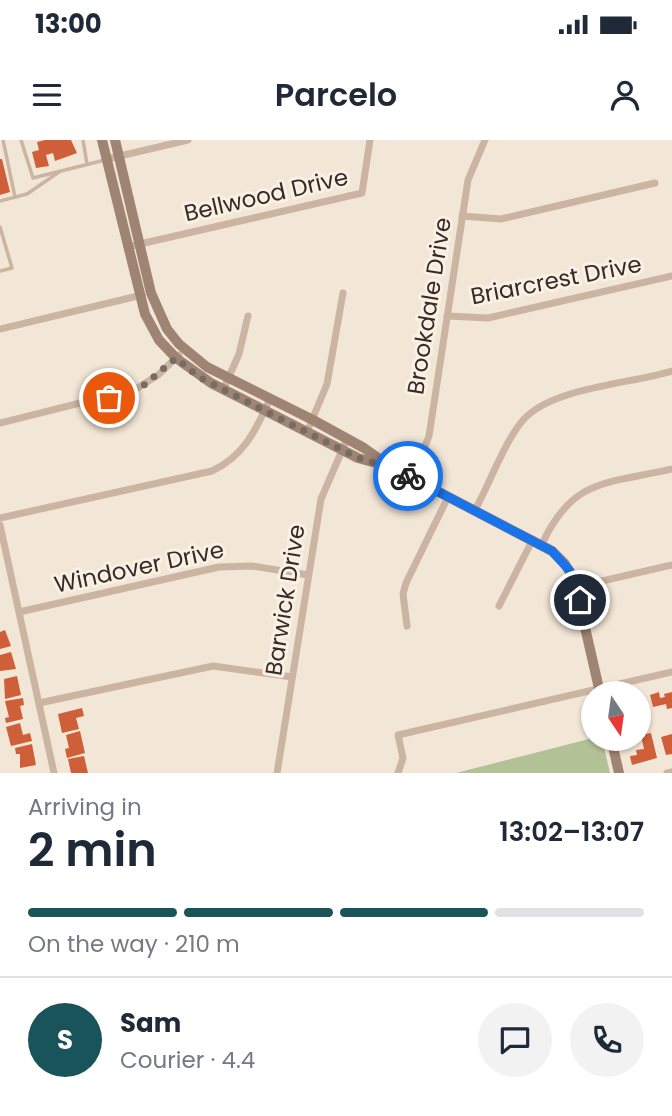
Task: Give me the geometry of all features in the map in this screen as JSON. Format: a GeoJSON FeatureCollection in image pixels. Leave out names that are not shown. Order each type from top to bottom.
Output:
{"type":"FeatureCollection","features":[{"type":"Feature","properties":{"kind":"street"},"geometry":{"type":"LineString","coordinates":[[102,140],[139,296],[154,332],[176,358],[199,377],[223,390],[358,458],[391,467]]}},
{"type":"Feature","properties":{"kind":"street"},"geometry":{"type":"LineString","coordinates":[[115,140],[151,293],[167,329],[185,349],[207,367],[313,420],[391,467],[538,542],[565,564],[576,587],[598,681]]}},
{"type":"Feature","properties":{"kind":"street"},"geometry":{"type":"LineString","coordinates":[[107,159],[188,140]]}},
{"type":"Feature","properties":{"kind":"street","name":"Bellwood Drive"},"geometry":{"type":"LineString","coordinates":[[127,247],[362,193],[370,140]]}},
{"type":"Feature","properties":{"kind":"street","name":"Brookdale Drive"},"geometry":{"type":"LineString","coordinates":[[412,478],[429,436],[470,171],[485,140]]}},
{"type":"Feature","properties":{"kind":"street"},"geometry":{"type":"LineString","coordinates":[[462,216],[501,219],[655,183]]}},
{"type":"Feature","properties":{"kind":"street","name":"Briarcrest Drive"},"geometry":{"type":"LineString","coordinates":[[447,316],[488,318],[672,276]]}},
{"type":"Feature","properties":{"kind":"street"},"geometry":{"type":"LineString","coordinates":[[0,329],[151,293]]}},
{"type":"Feature","properties":{"kind":"street"},"geometry":{"type":"LineString","coordinates":[[307,432],[331,368],[343,293]]}},
{"type":"Feature","properties":{"kind":"street"},"geometry":{"type":"LineString","coordinates":[[223,390],[248,316]]}},
{"type":"Feature","properties":{"kind":"street"},"geometry":{"type":"LineString","coordinates":[[0,423],[136,389],[158,375],[185,349]]}},
{"type":"Feature","properties":{"kind":"street"},"geometry":{"type":"LineString","coordinates":[[475,510],[517,429],[536,409],[562,398],[672,371]]}},
{"type":"Feature","properties":{"kind":"street"},"geometry":{"type":"LineString","coordinates":[[0,518],[212,471],[227,464],[246,446],[270,399]]}},
{"type":"Feature","properties":{"kind":"street","name":"Barwick Drive"},"geometry":{"type":"LineString","coordinates":[[277,773],[321,499],[348,439]]}},
{"type":"Feature","properties":{"kind":"street"},"geometry":{"type":"LineString","coordinates":[[499,606],[538,542],[559,513],[578,494],[597,486],[672,469]]}},
{"type":"Feature","properties":{"kind":"street"},"geometry":{"type":"LineString","coordinates":[[407,626],[403,594],[406,583],[448,497]]}},
{"type":"Feature","properties":{"kind":"street"},"geometry":{"type":"LineString","coordinates":[[0,525],[54,773]]}},
{"type":"Feature","properties":{"kind":"street"},"geometry":{"type":"LineString","coordinates":[[576,587],[672,565]]}},
{"type":"Feature","properties":{"kind":"street","name":"Windover Drive"},"geometry":{"type":"LineString","coordinates":[[19,611],[219,567],[252,566],[308,575]]}},
{"type":"Feature","properties":{"kind":"street"},"geometry":{"type":"LineString","coordinates":[[39,704],[214,666],[292,677]]}},
{"type":"Feature","properties":{"kind":"street"},"geometry":{"type":"LineString","coordinates":[[638,681],[672,672]]}},
{"type":"Feature","properties":{"kind":"street"},"geometry":{"type":"LineString","coordinates":[[398,773],[403,758],[398,735],[581,695]]}},
{"type":"Feature","properties":{"kind":"street"},"geometry":{"type":"LineString","coordinates":[[614,751],[619,773]]}},
{"type":"Feature","properties":{"kind":"street"},"geometry":{"type":"LineString","coordinates":[[667,773],[672,772]]}},
{"type":"Feature","properties":{"kind":"lane"},"geometry":{"type":"LineString","coordinates":[[3,140],[2,147],[15,197]]}},
{"type":"Feature","properties":{"kind":"lane"},"geometry":{"type":"LineString","coordinates":[[21,140],[33,178],[107,159]]}},
{"type":"Feature","properties":{"kind":"lane"},"geometry":{"type":"LineString","coordinates":[[83,140],[87,164]]}},
{"type":"Feature","properties":{"kind":"lane"},"geometry":{"type":"LineString","coordinates":[[0,201],[27,194],[61,171]]}},
{"type":"Feature","properties":{"kind":"lane"},"geometry":{"type":"LineString","coordinates":[[113,187],[125,184]]}},
{"type":"Feature","properties":{"kind":"lane"},"geometry":{"type":"LineString","coordinates":[[0,227],[12,268],[0,271]]}},
{"type":"Feature","properties":{"kind":"green space"},"geometry":{"type":"Polygon","coordinates":[[[581,741],[581,751],[605,751],[610,773],[456,773],[581,741]]]}},
{"type":"Feature","properties":{"kind":"building"},"geometry":{"type":"Polygon","coordinates":[[[71,140],[77,153],[55,161],[53,153],[46,155],[49,166],[36,168],[32,152],[39,150],[37,142],[71,140]]]}},
{"type":"Feature","properties":{"kind":"building"},"geometry":{"type":"Polygon","coordinates":[[[0,159],[10,192],[0,195],[0,159]]]}},
{"type":"Feature","properties":{"kind":"building"},"geometry":{"type":"Polygon","coordinates":[[[5,630],[11,646],[0,649],[0,632],[5,630]]]}},
{"type":"Feature","properties":{"kind":"building"},"geometry":{"type":"Polygon","coordinates":[[[11,652],[16,669],[0,671],[0,655],[11,652]]]}},
{"type":"Feature","properties":{"kind":"building"},"geometry":{"type":"Polygon","coordinates":[[[17,676],[21,695],[5,699],[4,679],[17,676]]]}},
{"type":"Feature","properties":{"kind":"building"},"geometry":{"type":"Polygon","coordinates":[[[659,692],[660,698],[672,692],[672,708],[667,709],[666,704],[653,707],[651,695],[659,692]]]}},
{"type":"Feature","properties":{"kind":"building"},"geometry":{"type":"Polygon","coordinates":[[[23,698],[24,705],[20,706],[23,719],[6,723],[5,718],[9,717],[5,701],[23,698]]]}},
{"type":"Feature","properties":{"kind":"building"},"geometry":{"type":"Polygon","coordinates":[[[82,708],[84,716],[76,718],[79,729],[62,733],[58,714],[82,708]]]}},
{"type":"Feature","properties":{"kind":"building"},"geometry":{"type":"Polygon","coordinates":[[[20,723],[23,735],[30,733],[32,741],[11,746],[6,727],[20,723]]]}},
{"type":"Feature","properties":{"kind":"building"},"geometry":{"type":"Polygon","coordinates":[[[80,731],[85,753],[67,758],[65,749],[69,748],[66,735],[80,731]]]}},
{"type":"Feature","properties":{"kind":"building"},"geometry":{"type":"Polygon","coordinates":[[[651,733],[657,758],[632,765],[630,756],[637,755],[636,751],[651,751],[651,733]]]}},
{"type":"Feature","properties":{"kind":"building"},"geometry":{"type":"Polygon","coordinates":[[[672,734],[672,754],[666,755],[661,737],[672,734]]]}},
{"type":"Feature","properties":{"kind":"building"},"geometry":{"type":"Polygon","coordinates":[[[32,744],[36,765],[20,768],[20,754],[16,754],[15,748],[32,744]]]}},
{"type":"Feature","properties":{"kind":"building"},"geometry":{"type":"Polygon","coordinates":[[[84,756],[88,773],[71,773],[68,759],[84,756]]]}},
{"type":"Feature","properties":{"kind":"way so far"},"geometry":{"type":"LineString","coordinates":[[109,398],[143,386],[176,358],[199,377],[265,411],[358,458],[391,467],[408,476]]}},
{"type":"Feature","properties":{"kind":"route"},"geometry":{"type":"LineString","coordinates":[[408,476],[552,551],[570,571],[580,600]]}}]}
